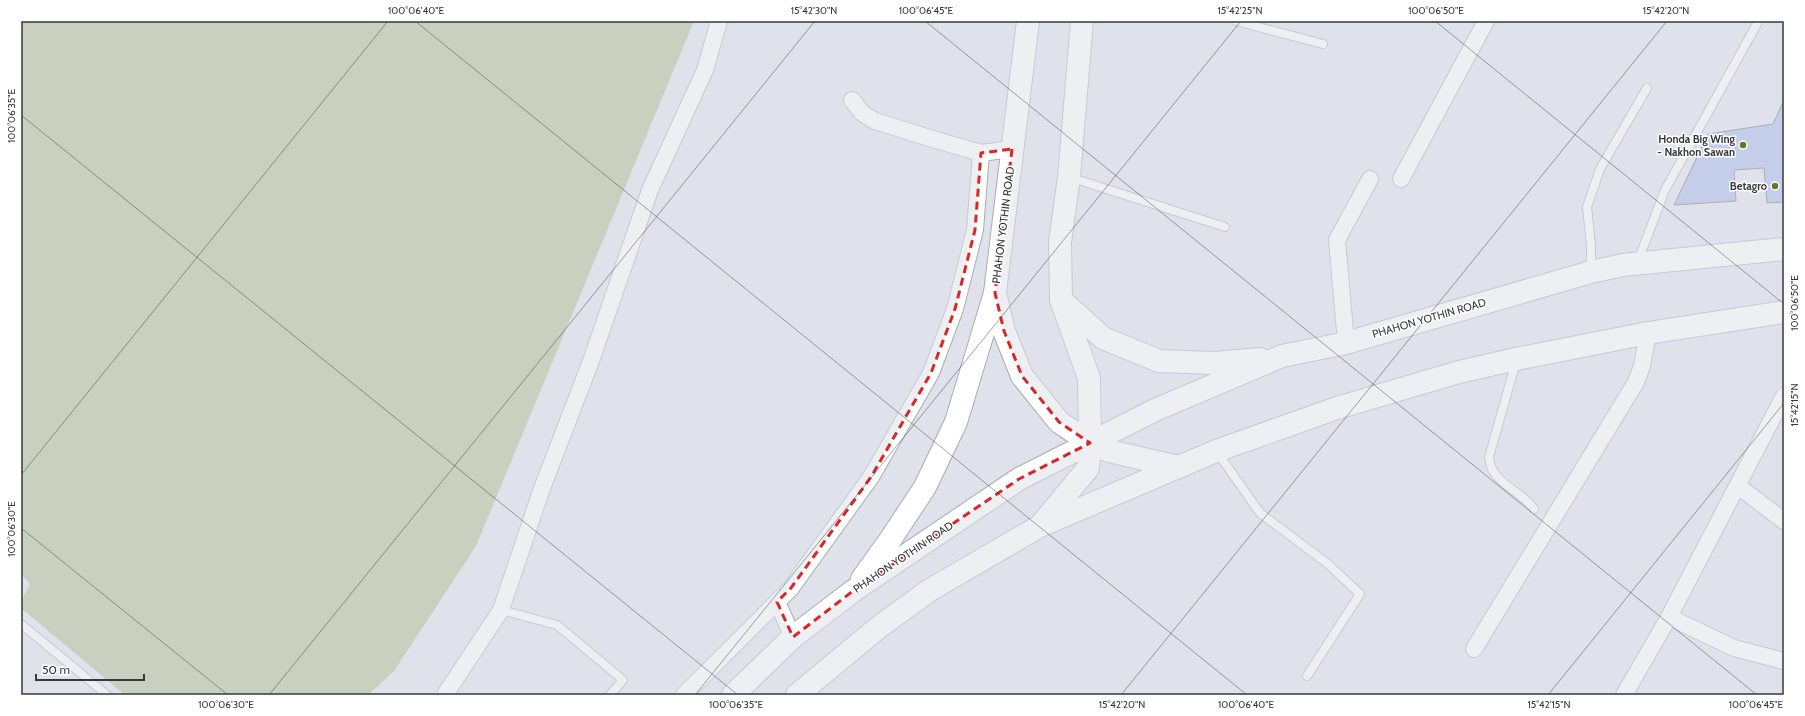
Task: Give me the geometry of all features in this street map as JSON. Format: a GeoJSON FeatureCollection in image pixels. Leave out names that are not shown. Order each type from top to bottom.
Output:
{"type":"FeatureCollection","features":[{"type":"Feature","properties":{"kind":"main road","name":"PHAHON YOTHIN ROAD"},"geometry":{"type":"LineString","coordinates":[[1028,21],[995,293],[1004,331],[1022,376],[1059,422],[1090,443],[1109,451],[1179,467]]}},
{"type":"Feature","properties":{"kind":"main road"},"geometry":{"type":"LineString","coordinates":[[1040,526],[1088,468],[1090,443],[1089,378],[1061,300],[1060,242],[1069,177],[1082,21]]}},
{"type":"Feature","properties":{"kind":"main road","name":"PHAHON YOTHIN ROAD"},"geometry":{"type":"LineString","coordinates":[[732,695],[793,637],[853,591],[1019,479],[1155,410],[1282,356],[1346,342],[1591,272],[1637,264],[1784,249]]}},
{"type":"Feature","properties":{"kind":"main road"},"geometry":{"type":"LineString","coordinates":[[853,591],[890,540],[925,487],[956,422],[995,293]]}},
{"type":"Feature","properties":{"kind":"main road"},"geometry":{"type":"LineString","coordinates":[[1061,300],[1103,338],[1159,361],[1214,363],[1282,356]]}},
{"type":"Feature","properties":{"kind":"main road"},"geometry":{"type":"LineString","coordinates":[[797,695],[879,626],[924,595],[1040,526],[1216,451],[1337,408],[1459,372],[1516,359],[1648,333],[1784,312]]}},
{"type":"Feature","properties":{"kind":"street"},"geometry":{"type":"LineString","coordinates":[[446,694],[501,610],[541,491],[591,361],[650,190],[705,70],[719,21]]}},
{"type":"Feature","properties":{"kind":"street"},"geometry":{"type":"LineString","coordinates":[[1401,179],[1486,21]]}},
{"type":"Feature","properties":{"kind":"street"},"geometry":{"type":"LineString","coordinates":[[852,100],[862,113],[875,121],[981,153],[1012,149]]}},
{"type":"Feature","properties":{"kind":"street"},"geometry":{"type":"LineString","coordinates":[[684,695],[791,588],[871,477],[930,373],[955,309],[976,230],[981,153]]}},
{"type":"Feature","properties":{"kind":"street"},"geometry":{"type":"LineString","coordinates":[[1346,342],[1337,240],[1370,178]]}},
{"type":"Feature","properties":{"kind":"street"},"geometry":{"type":"LineString","coordinates":[[1474,649],[1636,382],[1642,366],[1648,333]]}},
{"type":"Feature","properties":{"kind":"street"},"geometry":{"type":"LineString","coordinates":[[1624,695],[1669,617],[1784,396]]}},
{"type":"Feature","properties":{"kind":"street"},"geometry":{"type":"LineString","coordinates":[[1738,486],[1784,521]]}},
{"type":"Feature","properties":{"kind":"street"},"geometry":{"type":"LineString","coordinates":[[777,602],[793,637]]}},
{"type":"Feature","properties":{"kind":"street"},"geometry":{"type":"LineString","coordinates":[[1669,617],[1734,648],[1784,661]]}},
{"type":"Feature","properties":{"kind":"lane"},"geometry":{"type":"LineString","coordinates":[[1236,21],[1323,44]]}},
{"type":"Feature","properties":{"kind":"lane"},"geometry":{"type":"LineString","coordinates":[[1637,264],[1665,190],[1758,22]]}},
{"type":"Feature","properties":{"kind":"lane"},"geometry":{"type":"LineString","coordinates":[[1591,272],[1591,244],[1588,206],[1600,169],[1647,88]]}},
{"type":"Feature","properties":{"kind":"lane"},"geometry":{"type":"LineString","coordinates":[[1069,177],[1225,227]]}},
{"type":"Feature","properties":{"kind":"lane"},"geometry":{"type":"LineString","coordinates":[[1516,359],[1489,457],[1492,469],[1509,487],[1529,502],[1534,508]]}},
{"type":"Feature","properties":{"kind":"lane"},"geometry":{"type":"LineString","coordinates":[[1216,451],[1260,513],[1328,564],[1360,594],[1307,676]]}},
{"type":"Feature","properties":{"kind":"lane"},"geometry":{"type":"LineString","coordinates":[[501,610],[557,625],[623,680],[610,695]]}},
{"type":"Feature","properties":{"kind":"lane"},"geometry":{"type":"LineString","coordinates":[[21,624],[107,695]]}},
{"type":"Feature","properties":{"kind":"highlighted area"},"geometry":{"type":"Polygon","coordinates":[[[1012,149],[995,293],[1004,331],[1022,376],[1059,422],[1090,443],[1019,479],[853,591],[793,637],[777,602],[791,588],[871,477],[931,373],[955,309],[975,230],[981,153],[1012,149]]]}},
{"type":"Feature","properties":{"kind":"green space"},"geometry":{"type":"Polygon","coordinates":[[[21,21],[694,21],[476,546],[394,671],[368,695],[125,695],[21,608],[21,602],[30,584],[21,574],[21,21]]]}},
{"type":"Feature","properties":{"kind":"building","name":"Honda Big Wing - Nakhon Sawan"},"geometry":{"type":"Polygon","coordinates":[[[1784,100],[1784,202],[1767,203],[1764,168],[1734,170],[1736,201],[1674,205],[1708,134],[1773,124],[1784,100]]]}},
{"type":"Feature","properties":{"kind":"place","name":"Honda Big Wing - Nakhon Sawan"},"geometry":{"type":"Point","coordinates":[1743,145]}},
{"type":"Feature","properties":{"kind":"place","name":"Betagro"},"geometry":{"type":"Point","coordinates":[1775,186]}}]}
